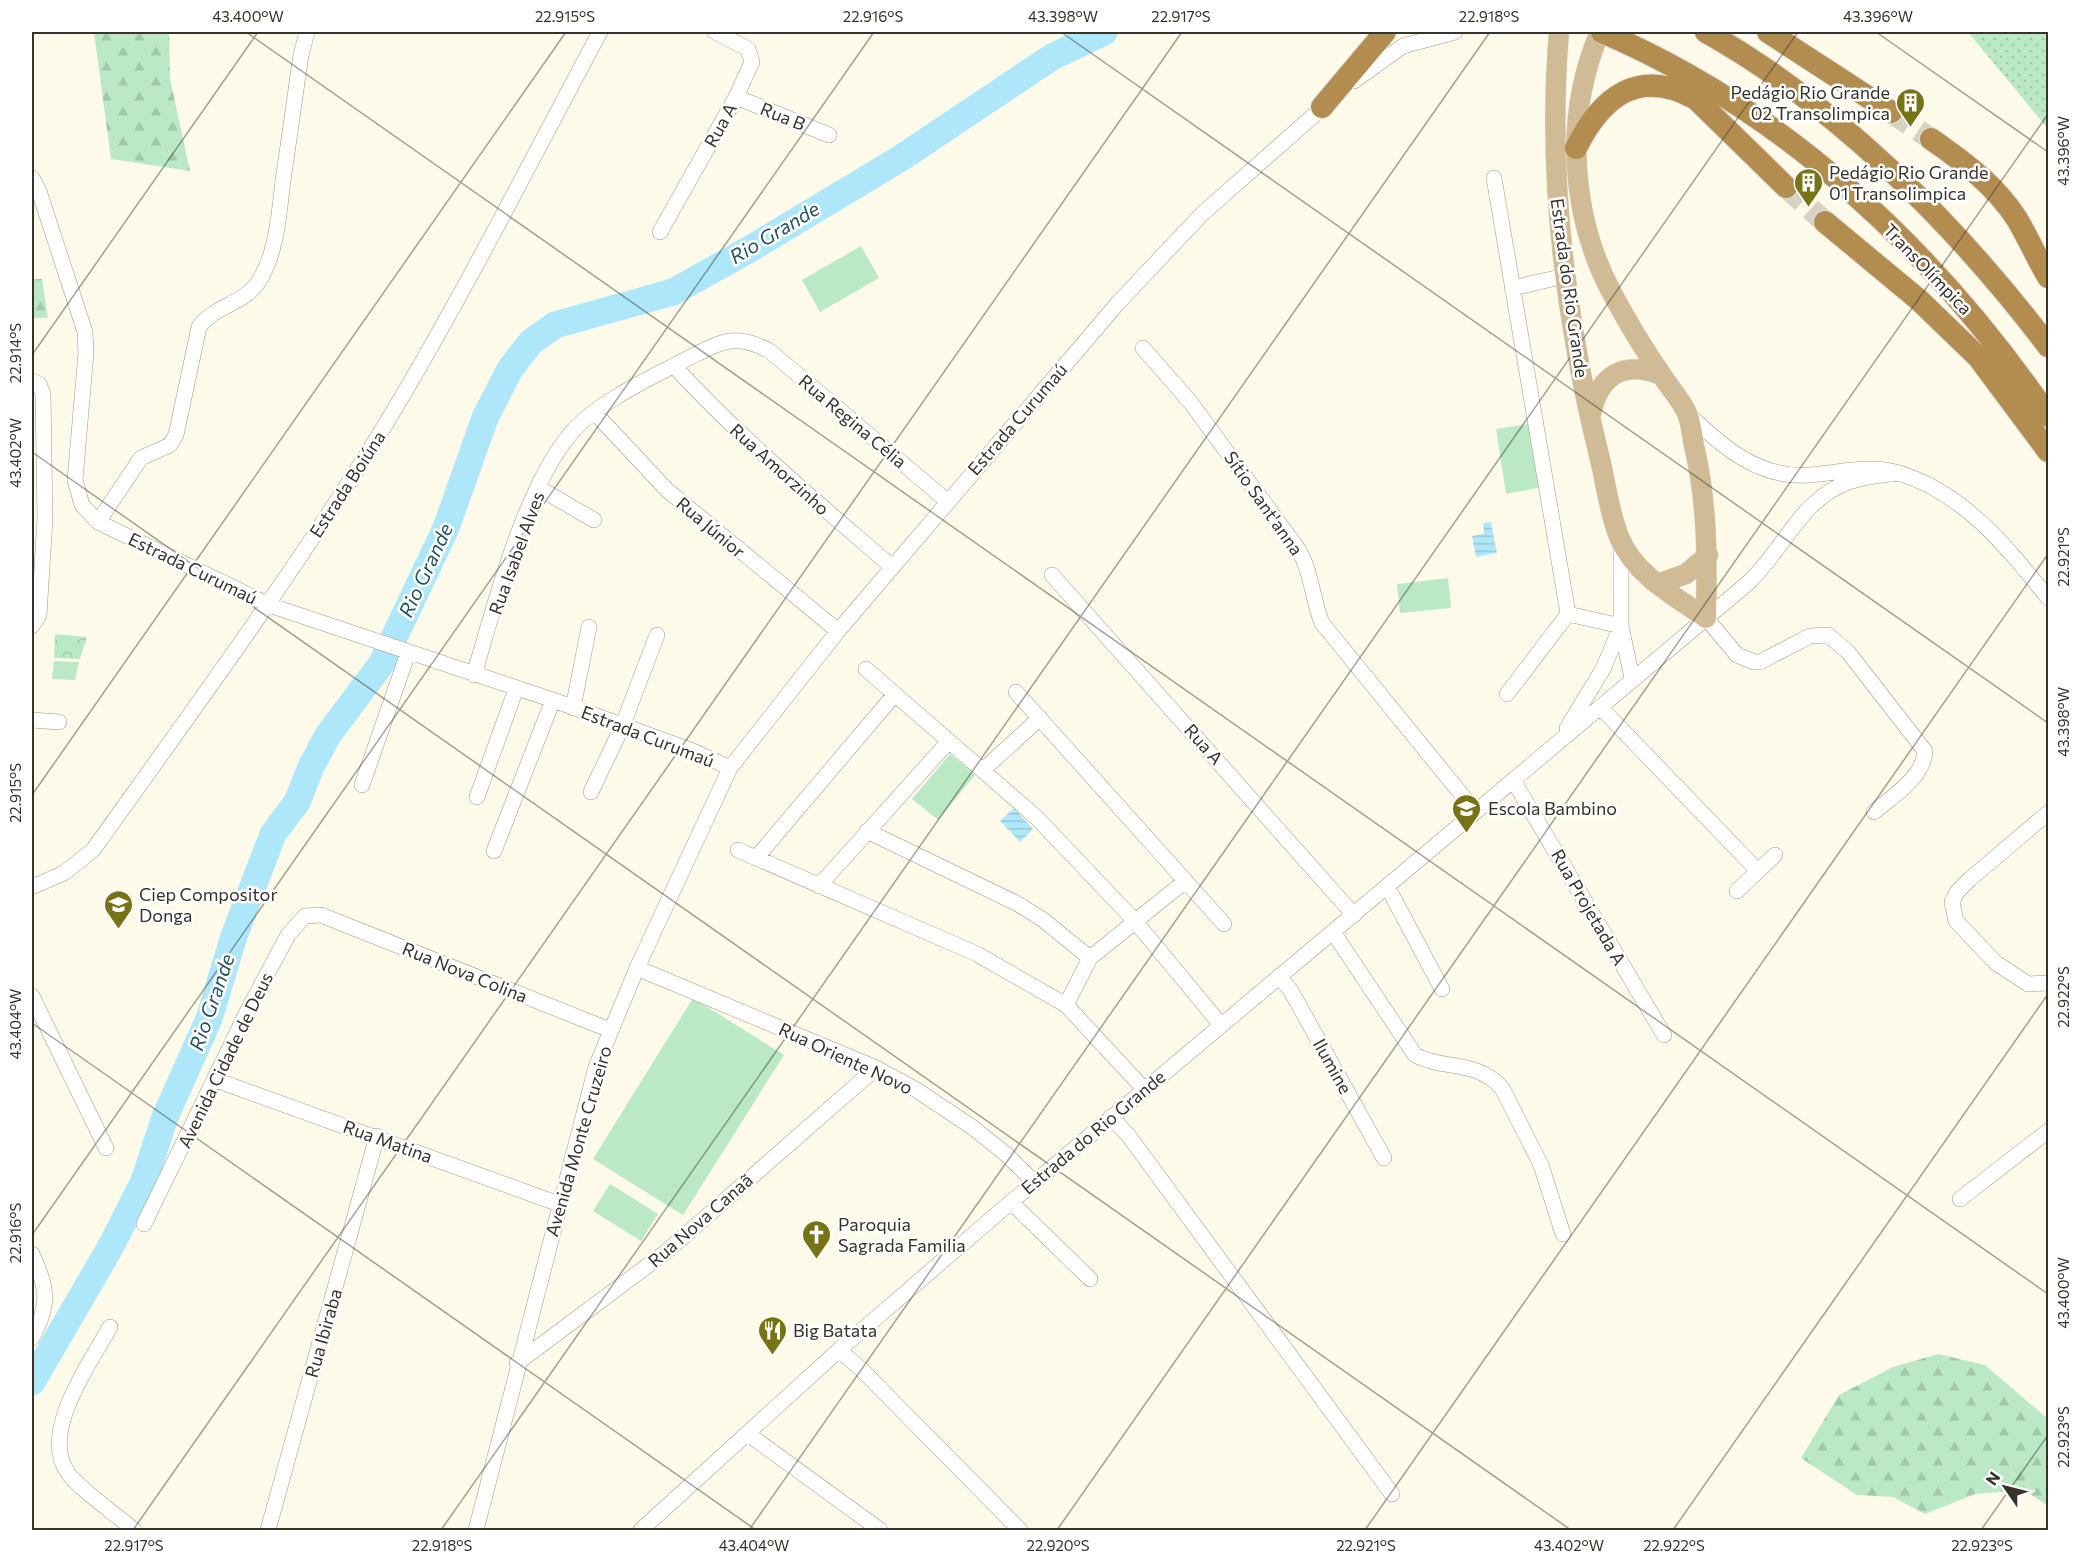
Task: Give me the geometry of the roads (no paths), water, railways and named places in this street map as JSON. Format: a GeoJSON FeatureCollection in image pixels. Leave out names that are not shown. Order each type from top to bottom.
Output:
{"type":"FeatureCollection","features":[{"type":"Feature","properties":{"kind":"highway"},"geometry":{"type":"LineString","coordinates":[[1322,107],[1385,32]]}},
{"type":"Feature","properties":{"kind":"highway","name":"TransOlímpica"},"geometry":{"type":"LineString","coordinates":[[1601,32],[1633,45],[1686,72],[1763,120],[1847,188],[1953,292],[2007,355],[2049,416]]}},
{"type":"Feature","properties":{"kind":"highway"},"geometry":{"type":"LineString","coordinates":[[1706,32],[1794,89],[1842,128],[1944,222],[1990,272],[2049,346]]}},
{"type":"Feature","properties":{"kind":"highway"},"geometry":{"type":"LineString","coordinates":[[1768,32],[1891,112]]}},
{"type":"Feature","properties":{"kind":"highway"},"geometry":{"type":"LineString","coordinates":[[1576,148],[1593,117],[1612,98],[1627,90],[1660,86],[1682,92],[1696,99],[1786,187]]}},
{"type":"Feature","properties":{"kind":"highway"},"geometry":{"type":"LineString","coordinates":[[1931,139],[1967,164],[2000,196],[2016,217],[2049,276]]}},
{"type":"Feature","properties":{"kind":"highway"},"geometry":{"type":"LineString","coordinates":[[1825,222],[1919,300],[1978,357],[2049,451]]}},
{"type":"Feature","properties":{"kind":"main road","name":"Estrada do Rio Grande"},"geometry":{"type":"LineString","coordinates":[[1559,32],[1555,177],[1565,276],[1590,419],[1620,540],[1642,570],[1657,584],[1706,618]]}},
{"type":"Feature","properties":{"kind":"main road","name":"Estrada do Rio Grande"},"geometry":{"type":"LineString","coordinates":[[1601,32],[1585,72],[1576,148],[1578,190],[1596,260],[1613,295],[1686,412],[1704,489],[1708,555],[1706,618]]}},
{"type":"Feature","properties":{"kind":"main road"},"geometry":{"type":"LineString","coordinates":[[1590,419],[1598,391],[1612,376],[1633,368],[1661,375]]}},
{"type":"Feature","properties":{"kind":"main road"},"geometry":{"type":"LineString","coordinates":[[1657,584],[1686,574],[1708,555]]}},
{"type":"Feature","properties":{"kind":"street"},"geometry":{"type":"LineString","coordinates":[[98,522],[141,458],[170,445],[176,435],[199,327],[206,318],[245,296],[256,285],[266,269],[276,229],[301,56],[307,32]]}},
{"type":"Feature","properties":{"kind":"street","name":"Estrada Boiúna"},"geometry":{"type":"LineString","coordinates":[[32,888],[64,873],[93,850],[269,604],[380,433],[483,252],[600,32]]}},
{"type":"Feature","properties":{"kind":"street","name":"Rua A"},"geometry":{"type":"LineString","coordinates":[[660,232],[736,98],[749,68],[751,55],[748,49],[737,41],[715,32]]}},
{"type":"Feature","properties":{"kind":"street","name":"Estrada Curumaú"},"geometry":{"type":"LineString","coordinates":[[32,178],[39,191],[85,332],[86,353],[75,480],[82,505],[98,522],[269,604],[403,652],[553,700],[693,751],[730,768],[838,631],[947,501],[1149,269],[1242,177],[1376,63],[1403,46],[1455,32]]}},
{"type":"Feature","properties":{"kind":"street","name":"Rua B"},"geometry":{"type":"LineString","coordinates":[[736,98],[829,135]]}},
{"type":"Feature","properties":{"kind":"street"},"geometry":{"type":"LineString","coordinates":[[1494,178],[1568,614],[1508,694]]}},
{"type":"Feature","properties":{"kind":"street"},"geometry":{"type":"LineString","coordinates":[[1512,288],[1565,276]]}},
{"type":"Feature","properties":{"kind":"street","name":"Rua Isabel Alves"},"geometry":{"type":"LineString","coordinates":[[474,675],[524,521],[558,451],[573,431],[594,412],[674,366],[730,340],[744,339],[756,344]]}},
{"type":"Feature","properties":{"kind":"street","name":"Rua Regina Célia"},"geometry":{"type":"LineString","coordinates":[[756,344],[822,394],[947,501]]}},
{"type":"Feature","properties":{"kind":"street","name":"Sítio Sant'anna"},"geometry":{"type":"LineString","coordinates":[[1143,348],[1191,403],[1298,549],[1305,561],[1315,606],[1323,623],[1474,811]]}},
{"type":"Feature","properties":{"kind":"street","name":"Rua Amorzinho"},"geometry":{"type":"LineString","coordinates":[[674,366],[710,406],[764,457],[892,567]]}},
{"type":"Feature","properties":{"kind":"street"},"geometry":{"type":"LineString","coordinates":[[32,381],[39,384],[43,394],[38,518],[39,615],[32,626]]}},
{"type":"Feature","properties":{"kind":"street","name":"Rua Júnior"},"geometry":{"type":"LineString","coordinates":[[594,412],[667,490],[838,631]]}},
{"type":"Feature","properties":{"kind":"street"},"geometry":{"type":"LineString","coordinates":[[1686,412],[1724,447],[1760,468],[1807,476],[1858,468],[1900,473],[1951,496],[2016,558],[2049,598]]}},
{"type":"Feature","properties":{"kind":"street"},"geometry":{"type":"LineString","coordinates":[[1874,812],[1919,771],[1925,761],[1925,751],[1848,652],[1828,634],[1820,634],[1810,636],[1760,662],[1747,661],[1737,655],[1706,618],[1761,571],[1817,498],[1851,481],[1900,473]]}},
{"type":"Feature","properties":{"kind":"street"},"geometry":{"type":"LineString","coordinates":[[539,488],[594,520]]}},
{"type":"Feature","properties":{"kind":"street","name":"Estrada do Rio Grande"},"geometry":{"type":"LineString","coordinates":[[1555,745],[1603,669],[1621,627],[1623,562],[1620,540]]}},
{"type":"Feature","properties":{"kind":"street","name":"Rua A"},"geometry":{"type":"LineString","coordinates":[[1052,575],[1354,915]]}},
{"type":"Feature","properties":{"kind":"street"},"geometry":{"type":"LineString","coordinates":[[1568,614],[1621,627],[1632,678]]}},
{"type":"Feature","properties":{"kind":"street","name":"Estrada do Rio Grande"},"geometry":{"type":"LineString","coordinates":[[641,1530],[839,1350],[1011,1202],[1279,976],[1388,888],[1474,811],[1706,618]]}},
{"type":"Feature","properties":{"kind":"street"},"geometry":{"type":"LineString","coordinates":[[573,708],[589,627]]}},
{"type":"Feature","properties":{"kind":"street"},"geometry":{"type":"LineString","coordinates":[[591,792],[622,727],[657,635]]}},
{"type":"Feature","properties":{"kind":"street"},"geometry":{"type":"LineString","coordinates":[[362,785],[403,652]]}},
{"type":"Feature","properties":{"kind":"street"},"geometry":{"type":"LineString","coordinates":[[866,669],[984,769],[1036,817],[1134,920],[1221,1025]]}},
{"type":"Feature","properties":{"kind":"street"},"geometry":{"type":"LineString","coordinates":[[477,797],[516,689]]}},
{"type":"Feature","properties":{"kind":"street"},"geometry":{"type":"LineString","coordinates":[[1016,692],[1224,924]]}},
{"type":"Feature","properties":{"kind":"street"},"geometry":{"type":"LineString","coordinates":[[756,858],[895,694]]}},
{"type":"Feature","properties":{"kind":"street"},"geometry":{"type":"LineString","coordinates":[[494,851],[553,700]]}},
{"type":"Feature","properties":{"kind":"street"},"geometry":{"type":"LineString","coordinates":[[1600,706],[1758,871]]}},
{"type":"Feature","properties":{"kind":"street"},"geometry":{"type":"LineString","coordinates":[[984,769],[1040,718]]}},
{"type":"Feature","properties":{"kind":"street"},"geometry":{"type":"LineString","coordinates":[[32,720],[59,722]]}},
{"type":"Feature","properties":{"kind":"street"},"geometry":{"type":"LineString","coordinates":[[819,886],[949,741]]}},
{"type":"Feature","properties":{"kind":"street","name":"Avenida Monte Cruzeiro"},"geometry":{"type":"LineString","coordinates":[[476,1530],[586,1099],[610,1030],[730,768]]}},
{"type":"Feature","properties":{"kind":"street","name":"Rua Projetada A"},"geometry":{"type":"LineString","coordinates":[[1512,780],[1664,1035]]}},
{"type":"Feature","properties":{"kind":"street"},"geometry":{"type":"LineString","coordinates":[[2049,813],[1970,879],[1957,892],[1952,902],[1956,921],[1996,963],[2028,984],[2049,983]]}},
{"type":"Feature","properties":{"kind":"street"},"geometry":{"type":"LineString","coordinates":[[867,831],[1018,904],[1042,919],[1090,958]]}},
{"type":"Feature","properties":{"kind":"street"},"geometry":{"type":"LineString","coordinates":[[738,850],[976,954],[1066,1005],[1144,1089]]}},
{"type":"Feature","properties":{"kind":"street"},"geometry":{"type":"LineString","coordinates":[[1737,891],[1774,855]]}},
{"type":"Feature","properties":{"kind":"street"},"geometry":{"type":"LineString","coordinates":[[1066,1005],[1090,958],[1134,920],[1184,882]]}},
{"type":"Feature","properties":{"kind":"street"},"geometry":{"type":"LineString","coordinates":[[1388,888],[1442,989]]}},
{"type":"Feature","properties":{"kind":"street","name":"Rua Nova Colina"},"geometry":{"type":"LineString","coordinates":[[321,915],[610,1030]]}},
{"type":"Feature","properties":{"kind":"street","name":"Avenida Cidade de Deus"},"geometry":{"type":"LineString","coordinates":[[144,1224],[288,935],[305,916],[321,915]]}},
{"type":"Feature","properties":{"kind":"street"},"geometry":{"type":"LineString","coordinates":[[1333,932],[1415,1055],[1430,1063],[1466,1066],[1495,1080],[1502,1088],[1541,1165],[1563,1234]]}},
{"type":"Feature","properties":{"kind":"street","name":"Rua Oriente Novo"},"geometry":{"type":"LineString","coordinates":[[637,968],[876,1068],[915,1089],[972,1127],[1035,1183]]}},
{"type":"Feature","properties":{"kind":"street","name":"Ilumine"},"geometry":{"type":"LineString","coordinates":[[1279,976],[1291,991],[1384,1158]]}},
{"type":"Feature","properties":{"kind":"street"},"geometry":{"type":"LineString","coordinates":[[32,996],[106,1148]]}},
{"type":"Feature","properties":{"kind":"street","name":"Rua Nova Canaã"},"geometry":{"type":"LineString","coordinates":[[517,1363],[666,1252],[876,1068]]}},
{"type":"Feature","properties":{"kind":"street","name":"Rua Matina"},"geometry":{"type":"LineString","coordinates":[[216,1080],[377,1136],[559,1204]]}},
{"type":"Feature","properties":{"kind":"street"},"geometry":{"type":"LineString","coordinates":[[1111,1117],[1135,1144],[1392,1494]]}},
{"type":"Feature","properties":{"kind":"street"},"geometry":{"type":"LineString","coordinates":[[1960,1199],[2049,1131]]}},
{"type":"Feature","properties":{"kind":"street","name":"Rua Ibiraba"},"geometry":{"type":"LineString","coordinates":[[268,1530],[377,1136]]}},
{"type":"Feature","properties":{"kind":"street"},"geometry":{"type":"LineString","coordinates":[[1011,1202],[1090,1279]]}},
{"type":"Feature","properties":{"kind":"street"},"geometry":{"type":"LineString","coordinates":[[32,1254],[46,1296],[44,1317],[32,1338]]}},
{"type":"Feature","properties":{"kind":"street"},"geometry":{"type":"LineString","coordinates":[[110,1327],[75,1389],[59,1437],[59,1454],[69,1474],[134,1530]]}},
{"type":"Feature","properties":{"kind":"street"},"geometry":{"type":"LineString","coordinates":[[839,1350],[862,1370],[1020,1530]]}},
{"type":"Feature","properties":{"kind":"street"},"geometry":{"type":"LineString","coordinates":[[748,1434],[880,1530]]}},
{"type":"Feature","properties":{"kind":"water"},"geometry":{"type":"Polygon","coordinates":[[[1491,522],[1497,553],[1476,557],[1472,536],[1484,534],[1483,523],[1491,522]]]}},
{"type":"Feature","properties":{"kind":"water"},"geometry":{"type":"Polygon","coordinates":[[[1014,808],[1033,829],[1020,842],[1000,821],[1014,808]]]}},
{"type":"Feature","properties":{"kind":"waterway","name":"Rio Grande"},"geometry":{"type":"LineString","coordinates":[[32,1382],[111,1246],[144,1181],[165,1117],[209,1019],[234,936],[273,834],[297,802],[311,767],[328,735],[382,663],[446,528],[485,418],[510,369],[531,342],[555,325],[673,292],[750,249],[901,158],[1052,57],[1104,32]]}},
{"type":"Feature","properties":{"kind":"tunnel"},"geometry":{"type":"LineString","coordinates":[[1891,112],[1931,139]]}},
{"type":"Feature","properties":{"kind":"tunnel"},"geometry":{"type":"LineString","coordinates":[[1786,187],[1825,222]]}},
{"type":"Feature","properties":{"kind":"place","name":"Pedágio Rio Grande 02 Transolimpica"},"geometry":{"type":"Point","coordinates":[1911,128]}},
{"type":"Feature","properties":{"kind":"place","name":"Pedágio Rio Grande 01 Transolimpica"},"geometry":{"type":"Point","coordinates":[1808,208]}},
{"type":"Feature","properties":{"kind":"place","name":"Escola Bambino"},"geometry":{"type":"Point","coordinates":[1467,834]}},
{"type":"Feature","properties":{"kind":"place","name":"Ciep Compositor Donga"},"geometry":{"type":"Point","coordinates":[118,930]}},
{"type":"Feature","properties":{"kind":"place","name":"Paroquia Sagrada Familia"},"geometry":{"type":"Point","coordinates":[817,1260]}},
{"type":"Feature","properties":{"kind":"place","name":"Big Batata"},"geometry":{"type":"Point","coordinates":[772,1356]}}]}
